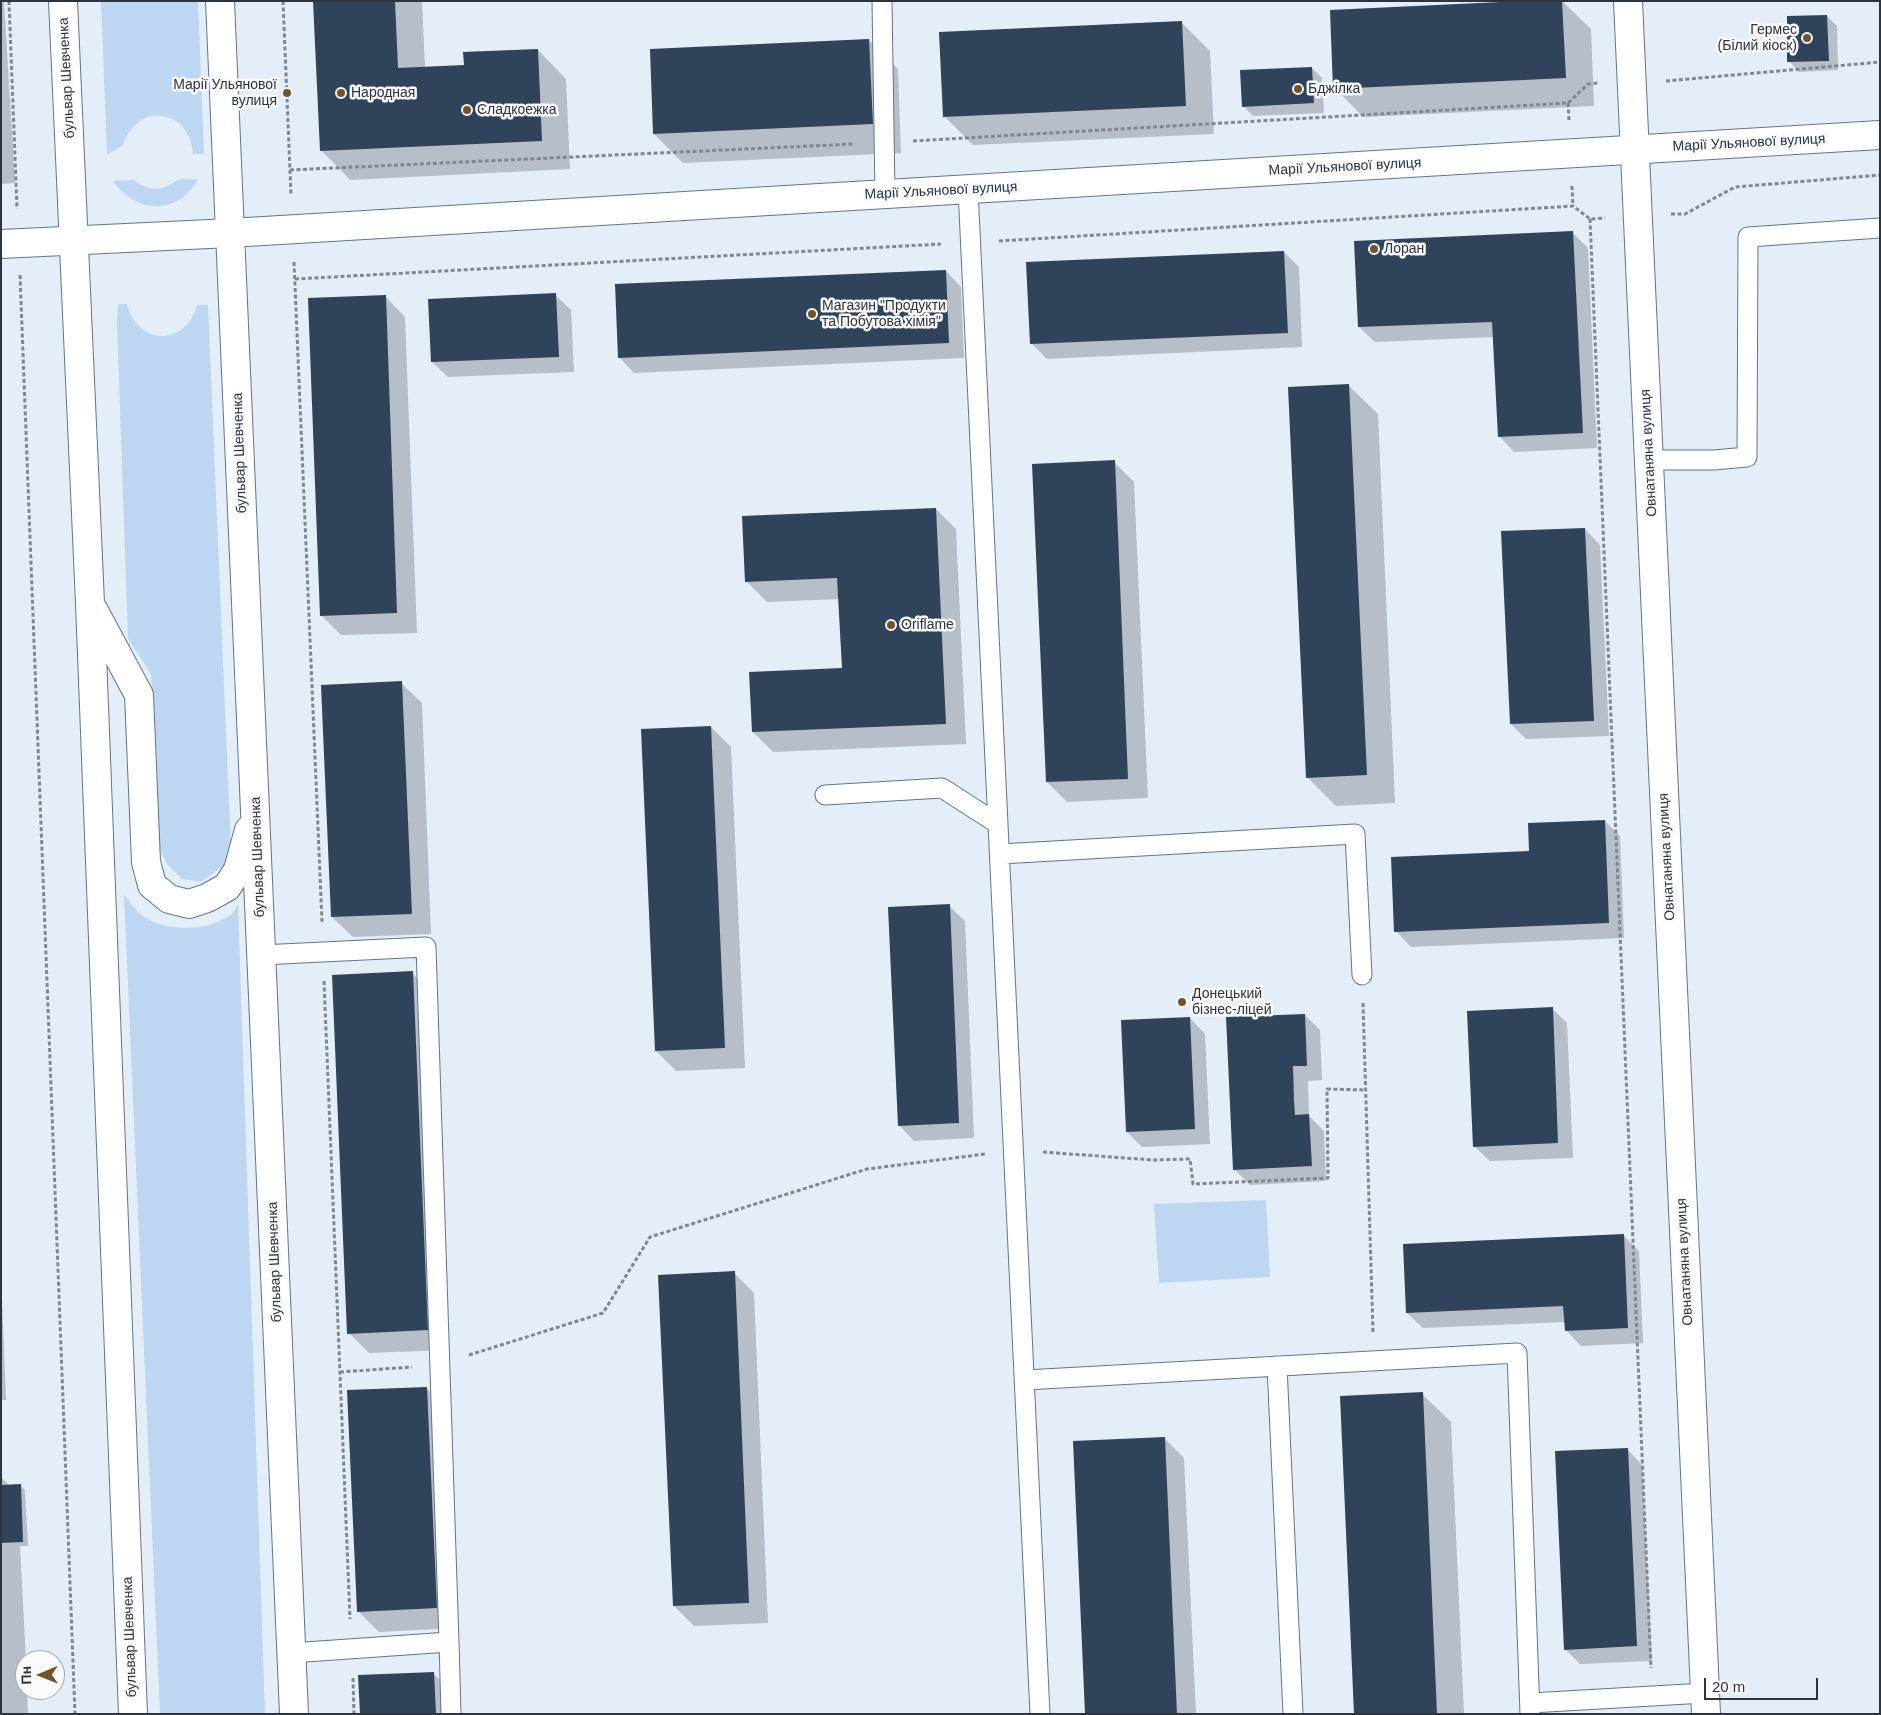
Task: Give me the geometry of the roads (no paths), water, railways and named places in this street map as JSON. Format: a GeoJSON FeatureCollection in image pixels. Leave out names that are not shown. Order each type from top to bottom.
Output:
{"type":"FeatureCollection","features":[{"type":"Feature","properties":{"kind":"main road","name":"бульвар Шевченка"},"geometry":{"type":"LineString","coordinates":[[63,1],[90,603],[134,1714]]}},
{"type":"Feature","properties":{"kind":"main road","name":"бульвар Шевченка"},"geometry":{"type":"LineString","coordinates":[[220,1],[294,1714]]}},
{"type":"Feature","properties":{"kind":"main road","name":"Овнатаняна вулиця"},"geometry":{"type":"LineString","coordinates":[[1628,1],[1705,1703]]}},
{"type":"Feature","properties":{"kind":"main road","name":"Марії Ульянової вулиця"},"geometry":{"type":"LineString","coordinates":[[10,244],[230,233],[1880,135]]}},
{"type":"Feature","properties":{"kind":"main road"},"geometry":{"type":"LineString","coordinates":[[90,603],[139,695],[146,862],[152,885],[169,899],[189,904],[207,898],[227,887],[238,870],[256,808]]}},
{"type":"Feature","properties":{"kind":"lane"},"geometry":{"type":"LineString","coordinates":[[882,1],[885,194]]}},
{"type":"Feature","properties":{"kind":"lane"},"geometry":{"type":"LineString","coordinates":[[968,189],[1040,1714]]}},
{"type":"Feature","properties":{"kind":"lane"},"geometry":{"type":"LineString","coordinates":[[1650,460],[1714,460],[1747,457],[1748,237],[1880,228]]}},
{"type":"Feature","properties":{"kind":"lane"},"geometry":{"type":"LineString","coordinates":[[825,795],[942,788],[998,824]]}},
{"type":"Feature","properties":{"kind":"lane"},"geometry":{"type":"LineString","coordinates":[[1000,854],[1355,834],[1362,975]]}},
{"type":"Feature","properties":{"kind":"lane"},"geometry":{"type":"LineString","coordinates":[[261,955],[426,947],[451,1714]]}},
{"type":"Feature","properties":{"kind":"lane"},"geometry":{"type":"LineString","coordinates":[[1025,1380],[1517,1353],[1530,1708],[1652,1696],[1705,1703]]}},
{"type":"Feature","properties":{"kind":"lane"},"geometry":{"type":"LineString","coordinates":[[1277,1366],[1293,1714]]}},
{"type":"Feature","properties":{"kind":"lane"},"geometry":{"type":"LineString","coordinates":[[291,1653],[448,1642]]}},
{"type":"Feature","properties":{"kind":"place","name":"Гермес (Білий кіоск)"},"geometry":{"type":"Point","coordinates":[1807,38]}},
{"type":"Feature","properties":{"kind":"place","name":"Бджілка"},"geometry":{"type":"Point","coordinates":[1298,89]}},
{"type":"Feature","properties":{"kind":"place","name":"Марії Ульянової вулиця"},"geometry":{"type":"Point","coordinates":[287,93]}},
{"type":"Feature","properties":{"kind":"place","name":"Народная"},"geometry":{"type":"Point","coordinates":[341,93]}},
{"type":"Feature","properties":{"kind":"place","name":"Сладкоежка"},"geometry":{"type":"Point","coordinates":[467,110]}},
{"type":"Feature","properties":{"kind":"place","name":"Лоран"},"geometry":{"type":"Point","coordinates":[1374,249]}},
{"type":"Feature","properties":{"kind":"place","name":"Магазин \"Продукти та Побутова хімія\""},"geometry":{"type":"Point","coordinates":[812,314]}},
{"type":"Feature","properties":{"kind":"place","name":"Oriflame"},"geometry":{"type":"Point","coordinates":[891,625]}},
{"type":"Feature","properties":{"kind":"place","name":"Донецький бізнес-ліцей"},"geometry":{"type":"Point","coordinates":[1182,1002]}}]}
